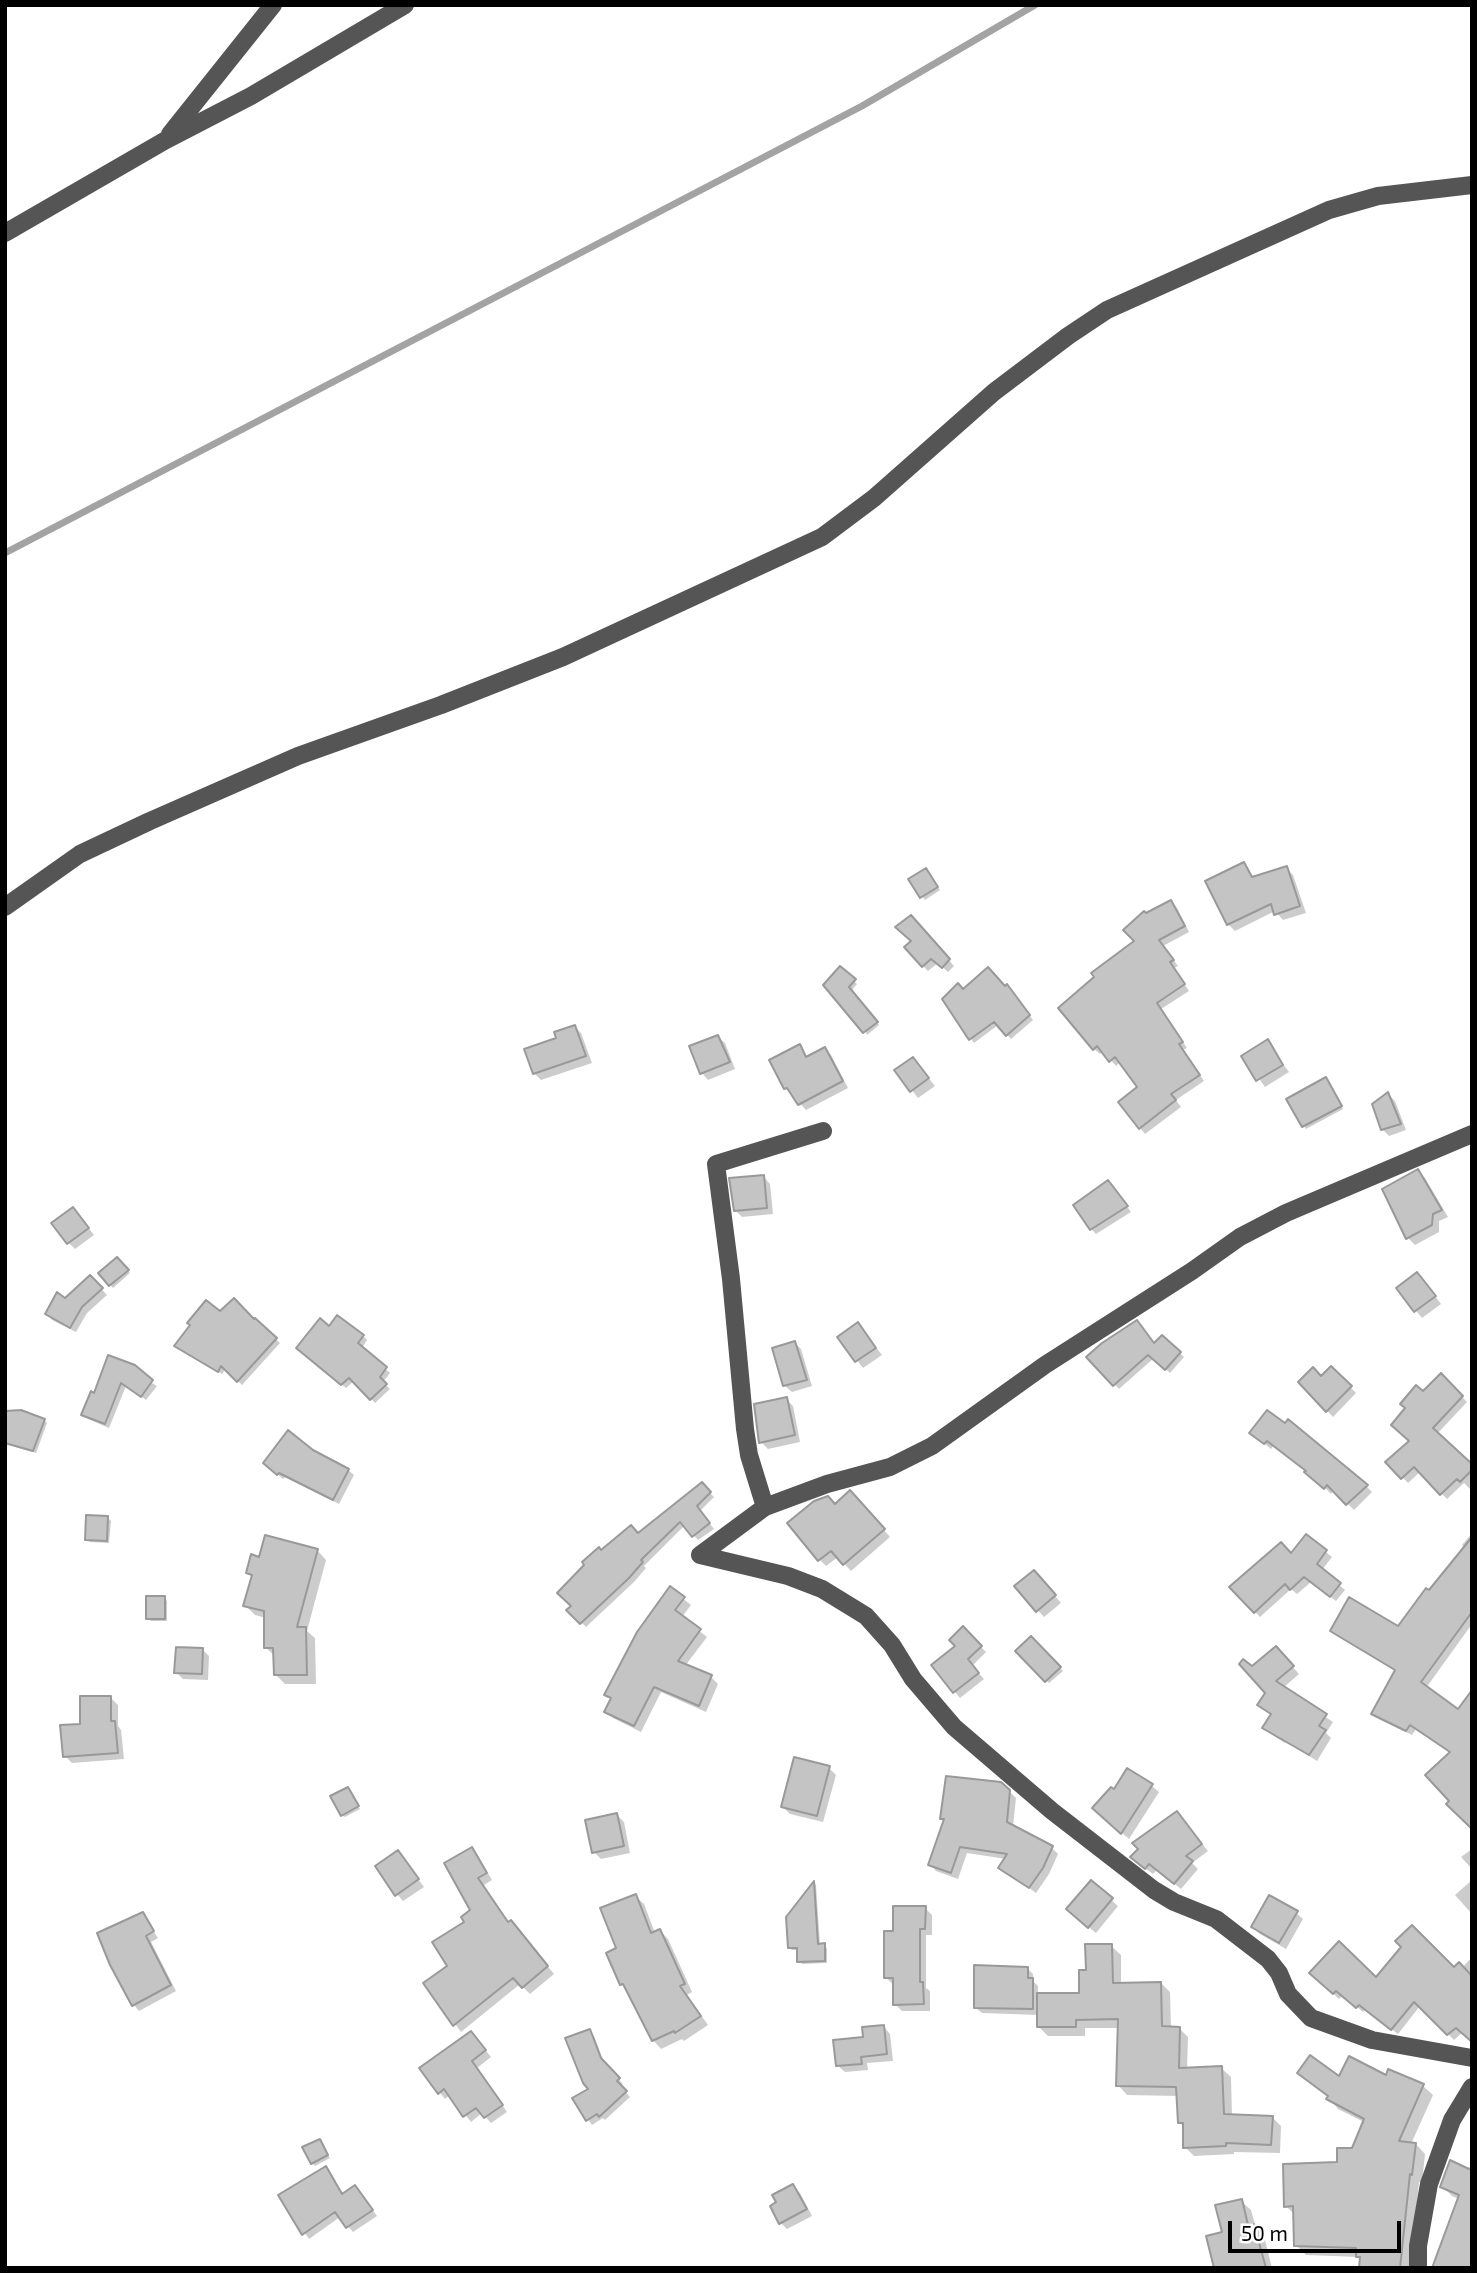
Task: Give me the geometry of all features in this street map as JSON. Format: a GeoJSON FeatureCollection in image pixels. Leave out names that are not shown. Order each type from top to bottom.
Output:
{"type":"FeatureCollection","features":[{"type":"Feature","properties":{"kind":"street"},"geometry":{"type":"LineString","coordinates":[[166,139],[273,5]]}},
{"type":"Feature","properties":{"kind":"street"},"geometry":{"type":"LineString","coordinates":[[5,233],[166,139],[251,96],[405,5]]}},
{"type":"Feature","properties":{"kind":"street"},"geometry":{"type":"LineString","coordinates":[[5,907],[80,854],[150,821],[298,756],[441,705],[563,657],[822,537],[874,498],[994,392],[1068,335],[1107,310],[1329,210],[1377,197],[1472,185]]}},
{"type":"Feature","properties":{"kind":"street"},"geometry":{"type":"LineString","coordinates":[[765,1507],[749,1454],[745,1429],[731,1279],[716,1164],[823,1131]]}},
{"type":"Feature","properties":{"kind":"street"},"geometry":{"type":"LineString","coordinates":[[1472,1134],[1286,1213],[1240,1237],[1160,1292],[1034,1372],[932,1446],[890,1467],[827,1483],[765,1507],[700,1555],[788,1576],[822,1589],[866,1616],[891,1645],[921,1689],[954,1727],[1052,1811],[1154,1890],[1174,1902],[1216,1919],[1268,1959],[1279,1973],[1288,1994],[1311,2018],[1372,2040],[1472,2058]]}},
{"type":"Feature","properties":{"kind":"street"},"geometry":{"type":"LineString","coordinates":[[1418,2268],[1418,2246],[1429,2184],[1452,2120],[1472,2087]]}},
{"type":"Feature","properties":{"kind":"building"},"geometry":{"type":"Polygon","coordinates":[[[1244,862],[1252,877],[1287,866],[1300,906],[1274,915],[1271,904],[1227,925],[1205,881],[1244,862]]]}},
{"type":"Feature","properties":{"kind":"building"},"geometry":{"type":"Polygon","coordinates":[[[926,868],[938,887],[920,898],[908,879],[926,868]]]}},
{"type":"Feature","properties":{"kind":"building"},"geometry":{"type":"Polygon","coordinates":[[[1171,900],[1185,926],[1159,940],[1174,960],[1170,962],[1185,984],[1157,1003],[1183,1042],[1179,1044],[1200,1075],[1171,1094],[1176,1100],[1139,1129],[1118,1102],[1137,1087],[1115,1057],[1109,1062],[1097,1046],[1093,1050],[1058,1008],[1094,977],[1091,973],[1134,941],[1123,930],[1144,911],[1146,913],[1171,900]]]}},
{"type":"Feature","properties":{"kind":"building"},"geometry":{"type":"Polygon","coordinates":[[[911,915],[950,959],[942,968],[931,959],[922,967],[904,947],[911,941],[895,927],[911,915]]]}},
{"type":"Feature","properties":{"kind":"building"},"geometry":{"type":"Polygon","coordinates":[[[840,966],[856,979],[849,987],[878,1022],[863,1033],[823,985],[840,966]]]}},
{"type":"Feature","properties":{"kind":"building"},"geometry":{"type":"Polygon","coordinates":[[[988,967],[1005,986],[1007,984],[1030,1015],[1006,1036],[994,1022],[969,1040],[942,999],[958,983],[963,989],[988,967]]]}},
{"type":"Feature","properties":{"kind":"building"},"geometry":{"type":"Polygon","coordinates":[[[575,1025],[586,1056],[533,1074],[524,1049],[556,1038],[554,1032],[575,1025]]]}},
{"type":"Feature","properties":{"kind":"building"},"geometry":{"type":"Polygon","coordinates":[[[718,1035],[730,1062],[700,1074],[689,1046],[718,1035]]]}},
{"type":"Feature","properties":{"kind":"building"},"geometry":{"type":"Polygon","coordinates":[[[1268,1039],[1283,1065],[1256,1081],[1241,1056],[1268,1039]]]}},
{"type":"Feature","properties":{"kind":"building"},"geometry":{"type":"Polygon","coordinates":[[[800,1044],[806,1057],[825,1047],[843,1081],[798,1105],[787,1088],[784,1089],[769,1060],[800,1044]]]}},
{"type":"Feature","properties":{"kind":"building"},"geometry":{"type":"Polygon","coordinates":[[[913,1057],[929,1078],[910,1092],[894,1070],[913,1057]]]}},
{"type":"Feature","properties":{"kind":"building"},"geometry":{"type":"Polygon","coordinates":[[[1326,1077],[1342,1106],[1302,1127],[1286,1099],[1326,1077]]]}},
{"type":"Feature","properties":{"kind":"building"},"geometry":{"type":"Polygon","coordinates":[[[1388,1092],[1401,1124],[1381,1130],[1372,1104],[1388,1092]]]}},
{"type":"Feature","properties":{"kind":"building"},"geometry":{"type":"Polygon","coordinates":[[[1418,1169],[1442,1210],[1433,1214],[1432,1225],[1406,1239],[1382,1189],[1418,1169]]]}},
{"type":"Feature","properties":{"kind":"building"},"geometry":{"type":"Polygon","coordinates":[[[764,1175],[767,1208],[734,1211],[729,1178],[764,1175]]]}},
{"type":"Feature","properties":{"kind":"building"},"geometry":{"type":"Polygon","coordinates":[[[1108,1180],[1128,1206],[1090,1230],[1073,1205],[1108,1180]]]}},
{"type":"Feature","properties":{"kind":"building"},"geometry":{"type":"Polygon","coordinates":[[[73,1207],[89,1228],[67,1244],[51,1223],[73,1207]]]}},
{"type":"Feature","properties":{"kind":"building"},"geometry":{"type":"Polygon","coordinates":[[[117,1257],[129,1270],[109,1286],[98,1273],[117,1257]]]}},
{"type":"Feature","properties":{"kind":"building"},"geometry":{"type":"Polygon","coordinates":[[[1417,1272],[1436,1296],[1414,1312],[1396,1288],[1417,1272]]]}},
{"type":"Feature","properties":{"kind":"building"},"geometry":{"type":"Polygon","coordinates":[[[90,1275],[103,1288],[82,1307],[70,1328],[45,1314],[57,1292],[65,1298],[90,1275]]]}},
{"type":"Feature","properties":{"kind":"building"},"geometry":{"type":"Polygon","coordinates":[[[234,1298],[277,1338],[237,1382],[221,1366],[218,1372],[174,1346],[190,1325],[187,1323],[206,1300],[220,1311],[234,1298]]]}},
{"type":"Feature","properties":{"kind":"building"},"geometry":{"type":"Polygon","coordinates":[[[337,1315],[364,1335],[358,1343],[387,1367],[380,1377],[387,1384],[370,1400],[349,1378],[341,1385],[296,1348],[320,1318],[329,1326],[337,1315]]]}},
{"type":"Feature","properties":{"kind":"building"},"geometry":{"type":"Polygon","coordinates":[[[1137,1320],[1154,1343],[1162,1335],[1181,1352],[1165,1370],[1148,1355],[1113,1386],[1086,1357],[1137,1320]]]}},
{"type":"Feature","properties":{"kind":"building"},"geometry":{"type":"Polygon","coordinates":[[[858,1322],[876,1348],[855,1362],[837,1337],[858,1322]]]}},
{"type":"Feature","properties":{"kind":"building"},"geometry":{"type":"Polygon","coordinates":[[[795,1341],[807,1380],[783,1386],[772,1348],[795,1341]]]}},
{"type":"Feature","properties":{"kind":"building"},"geometry":{"type":"Polygon","coordinates":[[[108,1355],[135,1365],[153,1380],[141,1397],[121,1383],[105,1424],[81,1415],[91,1391],[94,1393],[108,1355]]]}},
{"type":"Feature","properties":{"kind":"building"},"geometry":{"type":"Polygon","coordinates":[[[1331,1366],[1352,1386],[1326,1412],[1298,1382],[1313,1367],[1321,1376],[1331,1366]]]}},
{"type":"Feature","properties":{"kind":"building"},"geometry":{"type":"Polygon","coordinates":[[[1441,1373],[1463,1396],[1433,1428],[1472,1464],[1472,1470],[1460,1482],[1457,1479],[1440,1495],[1414,1467],[1401,1479],[1385,1462],[1409,1441],[1391,1425],[1405,1408],[1400,1404],[1416,1385],[1423,1391],[1441,1373]]]}},
{"type":"Feature","properties":{"kind":"building"},"geometry":{"type":"Polygon","coordinates":[[[787,1397],[795,1435],[759,1443],[754,1404],[787,1397]]]}},
{"type":"Feature","properties":{"kind":"building"},"geometry":{"type":"Polygon","coordinates":[[[21,1410],[45,1419],[33,1451],[5,1443],[5,1411],[21,1410]]]}},
{"type":"Feature","properties":{"kind":"building"},"geometry":{"type":"Polygon","coordinates":[[[1267,1410],[1285,1423],[1288,1419],[1368,1485],[1346,1505],[1327,1485],[1324,1489],[1304,1472],[1306,1471],[1267,1441],[1264,1444],[1249,1433],[1267,1410]]]}},
{"type":"Feature","properties":{"kind":"building"},"geometry":{"type":"Polygon","coordinates":[[[288,1430],[313,1450],[349,1469],[333,1500],[279,1473],[277,1475],[263,1463],[288,1430]]]}},
{"type":"Feature","properties":{"kind":"building"},"geometry":{"type":"Polygon","coordinates":[[[702,1482],[711,1492],[697,1506],[710,1523],[692,1537],[680,1522],[641,1560],[643,1562],[629,1578],[580,1624],[566,1610],[571,1606],[557,1593],[584,1565],[582,1562],[631,1525],[638,1533],[702,1482]]]}},
{"type":"Feature","properties":{"kind":"building"},"geometry":{"type":"Polygon","coordinates":[[[850,1490],[885,1529],[843,1565],[831,1551],[818,1561],[787,1523],[814,1501],[828,1496],[835,1504],[850,1490]]]}},
{"type":"Feature","properties":{"kind":"building"},"geometry":{"type":"Polygon","coordinates":[[[86,1515],[108,1516],[107,1541],[85,1540],[86,1515]]]}},
{"type":"Feature","properties":{"kind":"building"},"geometry":{"type":"Polygon","coordinates":[[[1306,1534],[1327,1550],[1317,1564],[1341,1583],[1330,1597],[1304,1577],[1290,1590],[1285,1584],[1254,1613],[1229,1587],[1281,1542],[1291,1553],[1306,1534]]]}},
{"type":"Feature","properties":{"kind":"building"},"geometry":{"type":"Polygon","coordinates":[[[265,1535],[318,1549],[297,1627],[306,1627],[307,1675],[274,1675],[273,1648],[264,1648],[264,1611],[243,1606],[252,1575],[246,1573],[251,1554],[259,1557],[265,1535]]]}},
{"type":"Feature","properties":{"kind":"building"},"geometry":{"type":"Polygon","coordinates":[[[1472,1537],[1472,1612],[1421,1682],[1458,1709],[1472,1690],[1472,1829],[1446,1804],[1449,1801],[1425,1775],[1450,1752],[1410,1725],[1406,1731],[1371,1714],[1395,1670],[1330,1631],[1349,1597],[1398,1626],[1426,1588],[1429,1590],[1472,1537]]]}},
{"type":"Feature","properties":{"kind":"building"},"geometry":{"type":"Polygon","coordinates":[[[1034,1570],[1056,1595],[1036,1612],[1014,1586],[1034,1570]]]}},
{"type":"Feature","properties":{"kind":"building"},"geometry":{"type":"Polygon","coordinates":[[[670,1586],[685,1597],[675,1610],[701,1629],[678,1661],[712,1675],[699,1706],[654,1687],[634,1726],[604,1712],[611,1698],[604,1695],[637,1632],[670,1586]]]}},
{"type":"Feature","properties":{"kind":"building"},"geometry":{"type":"Polygon","coordinates":[[[146,1596],[165,1596],[165,1619],[146,1619],[146,1596]]]}},
{"type":"Feature","properties":{"kind":"building"},"geometry":{"type":"Polygon","coordinates":[[[963,1626],[982,1646],[968,1659],[979,1673],[953,1693],[931,1665],[955,1646],[949,1640],[963,1626]]]}},
{"type":"Feature","properties":{"kind":"building"},"geometry":{"type":"Polygon","coordinates":[[[1031,1636],[1061,1667],[1045,1682],[1015,1651],[1031,1636]]]}},
{"type":"Feature","properties":{"kind":"building"},"geometry":{"type":"Polygon","coordinates":[[[1276,1646],[1294,1666],[1276,1681],[1327,1714],[1319,1726],[1326,1730],[1309,1755],[1262,1728],[1271,1714],[1257,1705],[1265,1693],[1239,1664],[1243,1659],[1252,1666],[1276,1646]]]}},
{"type":"Feature","properties":{"kind":"building"},"geometry":{"type":"Polygon","coordinates":[[[176,1647],[203,1648],[202,1674],[174,1673],[176,1647]]]}},
{"type":"Feature","properties":{"kind":"building"},"geometry":{"type":"Polygon","coordinates":[[[80,1696],[111,1696],[111,1721],[115,1721],[118,1753],[63,1757],[60,1725],[80,1724],[80,1696]]]}},
{"type":"Feature","properties":{"kind":"building"},"geometry":{"type":"Polygon","coordinates":[[[794,1757],[830,1766],[817,1816],[781,1807],[794,1757]]]}},
{"type":"Feature","properties":{"kind":"building"},"geometry":{"type":"Polygon","coordinates":[[[1127,1768],[1153,1784],[1121,1834],[1092,1808],[1111,1787],[1114,1789],[1127,1768]]]}},
{"type":"Feature","properties":{"kind":"building"},"geometry":{"type":"Polygon","coordinates":[[[946,1776],[1001,1782],[1010,1790],[1007,1822],[1053,1846],[1043,1868],[1029,1888],[998,1868],[1007,1854],[960,1847],[951,1873],[928,1865],[944,1819],[940,1819],[946,1776]]]}},
{"type":"Feature","properties":{"kind":"building"},"geometry":{"type":"Polygon","coordinates":[[[348,1787],[359,1806],[341,1816],[330,1796],[348,1787]]]}},
{"type":"Feature","properties":{"kind":"building"},"geometry":{"type":"Polygon","coordinates":[[[1177,1811],[1202,1844],[1186,1856],[1193,1861],[1174,1884],[1149,1864],[1145,1869],[1130,1857],[1138,1849],[1132,1843],[1177,1811]]]}},
{"type":"Feature","properties":{"kind":"building"},"geometry":{"type":"Polygon","coordinates":[[[617,1813],[624,1846],[592,1853],[585,1820],[617,1813]]]}},
{"type":"Feature","properties":{"kind":"building"},"geometry":{"type":"Polygon","coordinates":[[[472,1847],[487,1873],[478,1878],[508,1922],[511,1920],[548,1966],[522,1988],[513,1978],[453,2026],[423,1983],[447,1966],[432,1942],[464,1922],[461,1917],[470,1910],[444,1863],[472,1847]]]}},
{"type":"Feature","properties":{"kind":"building"},"geometry":{"type":"Polygon","coordinates":[[[398,1850],[419,1879],[395,1896],[375,1866],[398,1850]]]}},
{"type":"Feature","properties":{"kind":"building"},"geometry":{"type":"Polygon","coordinates":[[[1091,1880],[1113,1898],[1088,1928],[1066,1909],[1091,1880]]]}},
{"type":"Feature","properties":{"kind":"building"},"geometry":{"type":"Polygon","coordinates":[[[814,1881],[818,1944],[825,1943],[825,1961],[797,1962],[797,1948],[788,1948],[786,1917],[814,1881]]]}},
{"type":"Feature","properties":{"kind":"building"},"geometry":{"type":"Polygon","coordinates":[[[636,1894],[651,1933],[660,1929],[685,1984],[680,1986],[701,2016],[675,2033],[674,2031],[652,2041],[623,1984],[620,1985],[606,1953],[616,1948],[600,1908],[636,1894]]]}},
{"type":"Feature","properties":{"kind":"building"},"geometry":{"type":"Polygon","coordinates":[[[1269,1895],[1298,1911],[1279,1943],[1251,1927],[1269,1895]]]}},
{"type":"Feature","properties":{"kind":"building"},"geometry":{"type":"Polygon","coordinates":[[[893,1906],[926,1906],[925,1929],[920,1929],[920,1982],[923,1982],[924,2004],[893,2005],[893,1978],[884,1978],[884,1931],[893,1931],[893,1906]]]}},
{"type":"Feature","properties":{"kind":"building"},"geometry":{"type":"Polygon","coordinates":[[[143,1912],[154,1931],[146,1936],[171,1985],[132,2006],[110,1965],[97,1933],[143,1912]]]}},
{"type":"Feature","properties":{"kind":"building"},"geometry":{"type":"Polygon","coordinates":[[[1412,1925],[1454,1967],[1459,1962],[1472,1976],[1472,2042],[1456,2028],[1447,2035],[1414,2002],[1391,2030],[1359,2005],[1356,2008],[1336,1991],[1333,1994],[1309,1973],[1339,1941],[1376,1977],[1401,1947],[1395,1941],[1412,1925]]]}},
{"type":"Feature","properties":{"kind":"building"},"geometry":{"type":"Polygon","coordinates":[[[1085,1944],[1112,1944],[1113,1983],[1161,1982],[1162,2026],[1180,2027],[1179,2068],[1222,2066],[1224,2114],[1273,2116],[1271,2145],[1226,2143],[1226,2146],[1183,2148],[1183,2123],[1178,2123],[1176,2087],[1116,2086],[1118,2019],[1076,2020],[1076,2027],[1037,2027],[1037,1993],[1079,1993],[1079,1970],[1086,1970],[1085,1944]]]}},
{"type":"Feature","properties":{"kind":"building"},"geometry":{"type":"Polygon","coordinates":[[[974,1965],[1028,1967],[1028,1978],[1033,1978],[1033,2009],[974,2008],[974,1965]]]}},
{"type":"Feature","properties":{"kind":"building"},"geometry":{"type":"Polygon","coordinates":[[[884,2025],[887,2054],[861,2057],[862,2064],[836,2066],[833,2040],[863,2037],[862,2027],[884,2025]]]}},
{"type":"Feature","properties":{"kind":"building"},"geometry":{"type":"Polygon","coordinates":[[[590,2029],[601,2058],[620,2078],[617,2081],[627,2091],[599,2117],[597,2114],[586,2121],[572,2098],[588,2089],[565,2038],[590,2029]]]}},
{"type":"Feature","properties":{"kind":"building"},"geometry":{"type":"Polygon","coordinates":[[[471,2031],[486,2050],[472,2061],[503,2105],[484,2118],[476,2108],[463,2117],[444,2089],[438,2094],[419,2068],[471,2031]]]}},
{"type":"Feature","properties":{"kind":"building"},"geometry":{"type":"Polygon","coordinates":[[[1310,2055],[1339,2076],[1349,2056],[1386,2075],[1388,2069],[1424,2084],[1399,2141],[1416,2143],[1400,2268],[1359,2268],[1360,2257],[1356,2257],[1356,2248],[1294,2246],[1293,2206],[1284,2207],[1283,2164],[1337,2162],[1337,2148],[1352,2148],[1364,2119],[1326,2099],[1328,2096],[1297,2073],[1310,2055]]]}},
{"type":"Feature","properties":{"kind":"building"},"geometry":{"type":"Polygon","coordinates":[[[320,2139],[328,2155],[311,2164],[302,2147],[320,2139]]]}},
{"type":"Feature","properties":{"kind":"building"},"geometry":{"type":"Polygon","coordinates":[[[1450,2160],[1469,2169],[1472,2167],[1472,2268],[1432,2268],[1459,2195],[1440,2187],[1450,2160]]]}},
{"type":"Feature","properties":{"kind":"building"},"geometry":{"type":"Polygon","coordinates":[[[326,2166],[342,2194],[355,2185],[373,2210],[346,2228],[335,2212],[302,2235],[278,2195],[326,2166]]]}},
{"type":"Feature","properties":{"kind":"building"},"geometry":{"type":"Polygon","coordinates":[[[793,2184],[807,2209],[779,2224],[770,2206],[776,2202],[772,2195],[793,2184]]]}},
{"type":"Feature","properties":{"kind":"building"},"geometry":{"type":"Polygon","coordinates":[[[1242,2199],[1248,2225],[1254,2224],[1266,2268],[1214,2268],[1206,2236],[1222,2232],[1215,2205],[1242,2199]]]}},
{"type":"Feature","properties":{"kind":"waterway"},"geometry":{"type":"LineString","coordinates":[[5,553],[862,106],[1035,5]]}}]}
